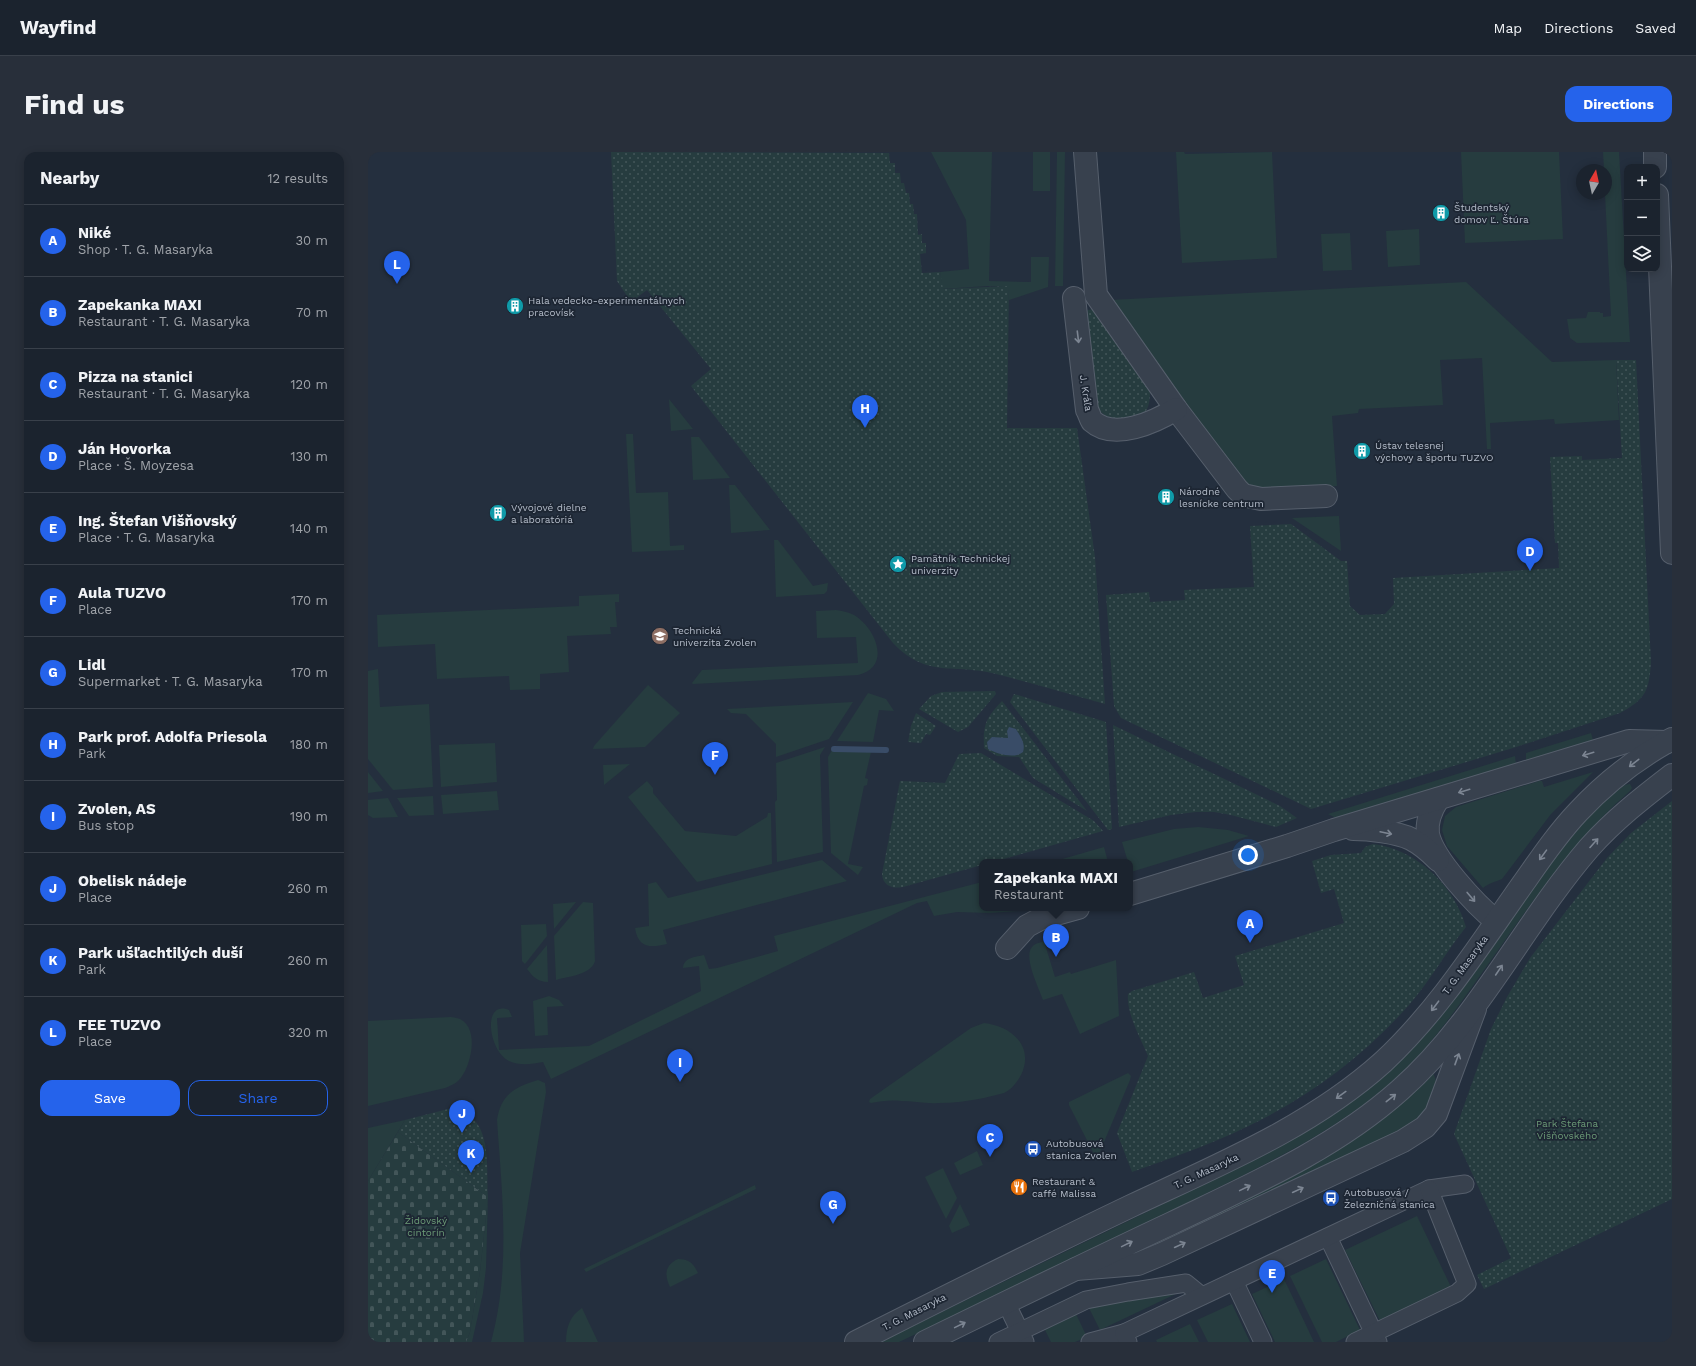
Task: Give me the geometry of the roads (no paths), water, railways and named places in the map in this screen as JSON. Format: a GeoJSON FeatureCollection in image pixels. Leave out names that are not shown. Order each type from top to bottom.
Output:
{"type":"FeatureCollection","features":[{"type":"Feature","properties":{"kind":"street"},"geometry":{"type":"LineString","coordinates":[[1085,152],[1096,295],[1176,409],[1243,495],[1261,499],[1326,496]]}},
{"type":"Feature","properties":{"kind":"street"},"geometry":{"type":"LineString","coordinates":[[1655,152],[1656,164]]}},
{"type":"Feature","properties":{"kind":"street"},"geometry":{"type":"LineString","coordinates":[[1657,200],[1668,348],[1672,553]]}},
{"type":"Feature","properties":{"kind":"street","name":"J. Kráľa"},"geometry":{"type":"LineString","coordinates":[[1096,295],[1070,298],[1087,410],[1091,420],[1102,427],[1116,429],[1140,426],[1158,420],[1176,409]]}},
{"type":"Feature","properties":{"kind":"street","name":"T. G. Masaryka"},"geometry":{"type":"LineString","coordinates":[[1133,893],[1334,830],[1629,741],[1670,740]]}},
{"type":"Feature","properties":{"kind":"street","name":"T. G. Masaryka"},"geometry":{"type":"LineString","coordinates":[[856,1342],[992,1273],[1241,1154],[1291,1127],[1339,1096],[1382,1062],[1422,1023],[1550,846],[1577,813],[1596,794],[1638,760],[1670,740]]}},
{"type":"Feature","properties":{"kind":"street"},"geometry":{"type":"LineString","coordinates":[[925,1342],[1270,1176],[1358,1124],[1400,1090],[1441,1049],[1477,1002],[1518,941],[1588,850],[1624,813],[1672,776]]}},
{"type":"Feature","properties":{"kind":"street","name":"T. G. Masaryka"},"geometry":{"type":"LineString","coordinates":[[1438,799],[1431,810],[1428,820],[1428,833],[1433,850],[1472,899],[1496,921]]}},
{"type":"Feature","properties":{"kind":"street","name":"T. G. Masaryka"},"geometry":{"type":"LineString","coordinates":[[1334,830],[1366,829],[1410,838],[1427,850],[1450,870]]}},
{"type":"Feature","properties":{"kind":"street"},"geometry":{"type":"LineString","coordinates":[[1007,948],[1027,926],[1042,918],[1067,911]]}},
{"type":"Feature","properties":{"kind":"street"},"geometry":{"type":"LineString","coordinates":[[1075,1269],[1138,1264],[1403,1140],[1425,1127],[1436,1114],[1477,1002]]}},
{"type":"Feature","properties":{"kind":"street"},"geometry":{"type":"LineString","coordinates":[[1090,1342],[1126,1338],[1202,1296],[1429,1189],[1465,1184]]}},
{"type":"Feature","properties":{"kind":"street"},"geometry":{"type":"LineString","coordinates":[[1355,1342],[1375,1338],[1457,1293],[1468,1284],[1429,1189]]}},
{"type":"Feature","properties":{"kind":"street"},"geometry":{"type":"LineString","coordinates":[[1328,1237],[1375,1338]]}},
{"type":"Feature","properties":{"kind":"street"},"geometry":{"type":"LineString","coordinates":[[1234,1281],[1263,1342]]}},
{"type":"Feature","properties":{"kind":"street"},"geometry":{"type":"LineString","coordinates":[[998,1342],[1022,1337],[1086,1300],[1186,1283],[1202,1296]]}},
{"type":"Feature","properties":{"kind":"street"},"geometry":{"type":"LineString","coordinates":[[1011,1313],[1022,1337]]}},
{"type":"Feature","properties":{"kind":"water"},"geometry":{"type":"Polygon","coordinates":[[[1009,727],[1016,729],[1021,737],[1024,746],[1023,752],[1020,754],[1011,755],[996,753],[988,749],[987,742],[992,737],[1008,738],[1007,731],[1009,727]]]}},
{"type":"Feature","properties":{"kind":"waterway"},"geometry":{"type":"LineString","coordinates":[[834,749],[886,750]]}},
{"type":"Feature","properties":{"kind":"place","name":"Študentský domov Ľ. Štúra"},"geometry":{"type":"Point","coordinates":[1441,213]}},
{"type":"Feature","properties":{"kind":"place","name":"FEE TUZVO"},"geometry":{"type":"Point","coordinates":[397,284]}},
{"type":"Feature","properties":{"kind":"place","name":"Hala vedecko-experimentálnych pracovísk"},"geometry":{"type":"Point","coordinates":[515,306]}},
{"type":"Feature","properties":{"kind":"place","name":"Park prof. Adolfa Priesola"},"geometry":{"type":"Point","coordinates":[865,428]}},
{"type":"Feature","properties":{"kind":"place","name":"Ústav telesnej výchovy a športu TUZVO"},"geometry":{"type":"Point","coordinates":[1362,451]}},
{"type":"Feature","properties":{"kind":"place","name":"Národné lesnícke centrum"},"geometry":{"type":"Point","coordinates":[1166,497]}},
{"type":"Feature","properties":{"kind":"place","name":"Vývojové dielne a laboratóriá"},"geometry":{"type":"Point","coordinates":[498,513]}},
{"type":"Feature","properties":{"kind":"place","name":"Pamätník Technickej univerzity"},"geometry":{"type":"Point","coordinates":[898,564]}},
{"type":"Feature","properties":{"kind":"place","name":"Ján Hovorka"},"geometry":{"type":"Point","coordinates":[1530,571]}},
{"type":"Feature","properties":{"kind":"place","name":"Technická univerzita Zvolen"},"geometry":{"type":"Point","coordinates":[660,636]}},
{"type":"Feature","properties":{"kind":"place","name":"Aula TUZVO"},"geometry":{"type":"Point","coordinates":[715,775]}},
{"type":"Feature","properties":{"kind":"place","name":"Niké"},"geometry":{"type":"Point","coordinates":[1250,943]}},
{"type":"Feature","properties":{"kind":"place","name":"Zapekanka MAXI"},"geometry":{"type":"Point","coordinates":[1056,957]}},
{"type":"Feature","properties":{"kind":"place","name":"Zvolen, AS"},"geometry":{"type":"Point","coordinates":[680,1082]}},
{"type":"Feature","properties":{"kind":"place","name":"Obelisk nádeje"},"geometry":{"type":"Point","coordinates":[462,1133]}},
{"type":"Feature","properties":{"kind":"place","name":"Autobusová stanica Zvolen"},"geometry":{"type":"Point","coordinates":[1033,1149]}},
{"type":"Feature","properties":{"kind":"place","name":"Pizza na stanici"},"geometry":{"type":"Point","coordinates":[990,1157]}},
{"type":"Feature","properties":{"kind":"place","name":"Park ušľachtilých duší"},"geometry":{"type":"Point","coordinates":[471,1173]}},
{"type":"Feature","properties":{"kind":"place","name":"Restaurant & caffé Malissa"},"geometry":{"type":"Point","coordinates":[1019,1187]}},
{"type":"Feature","properties":{"kind":"place","name":"Autobusová / Železničná stanica"},"geometry":{"type":"Point","coordinates":[1331,1198]}},
{"type":"Feature","properties":{"kind":"place","name":"Lidl"},"geometry":{"type":"Point","coordinates":[833,1224]}},
{"type":"Feature","properties":{"kind":"place","name":"Ing. Štefan Višňovský"},"geometry":{"type":"Point","coordinates":[1272,1293]}},
{"type":"Feature","properties":{"kind":"park label","name":"Park Štefana Višňovského"},"geometry":{"type":"Point","coordinates":[1567,1128]}},
{"type":"Feature","properties":{"kind":"park label","name":"Židovský cintorín"},"geometry":{"type":"Point","coordinates":[426,1226]}}]}
